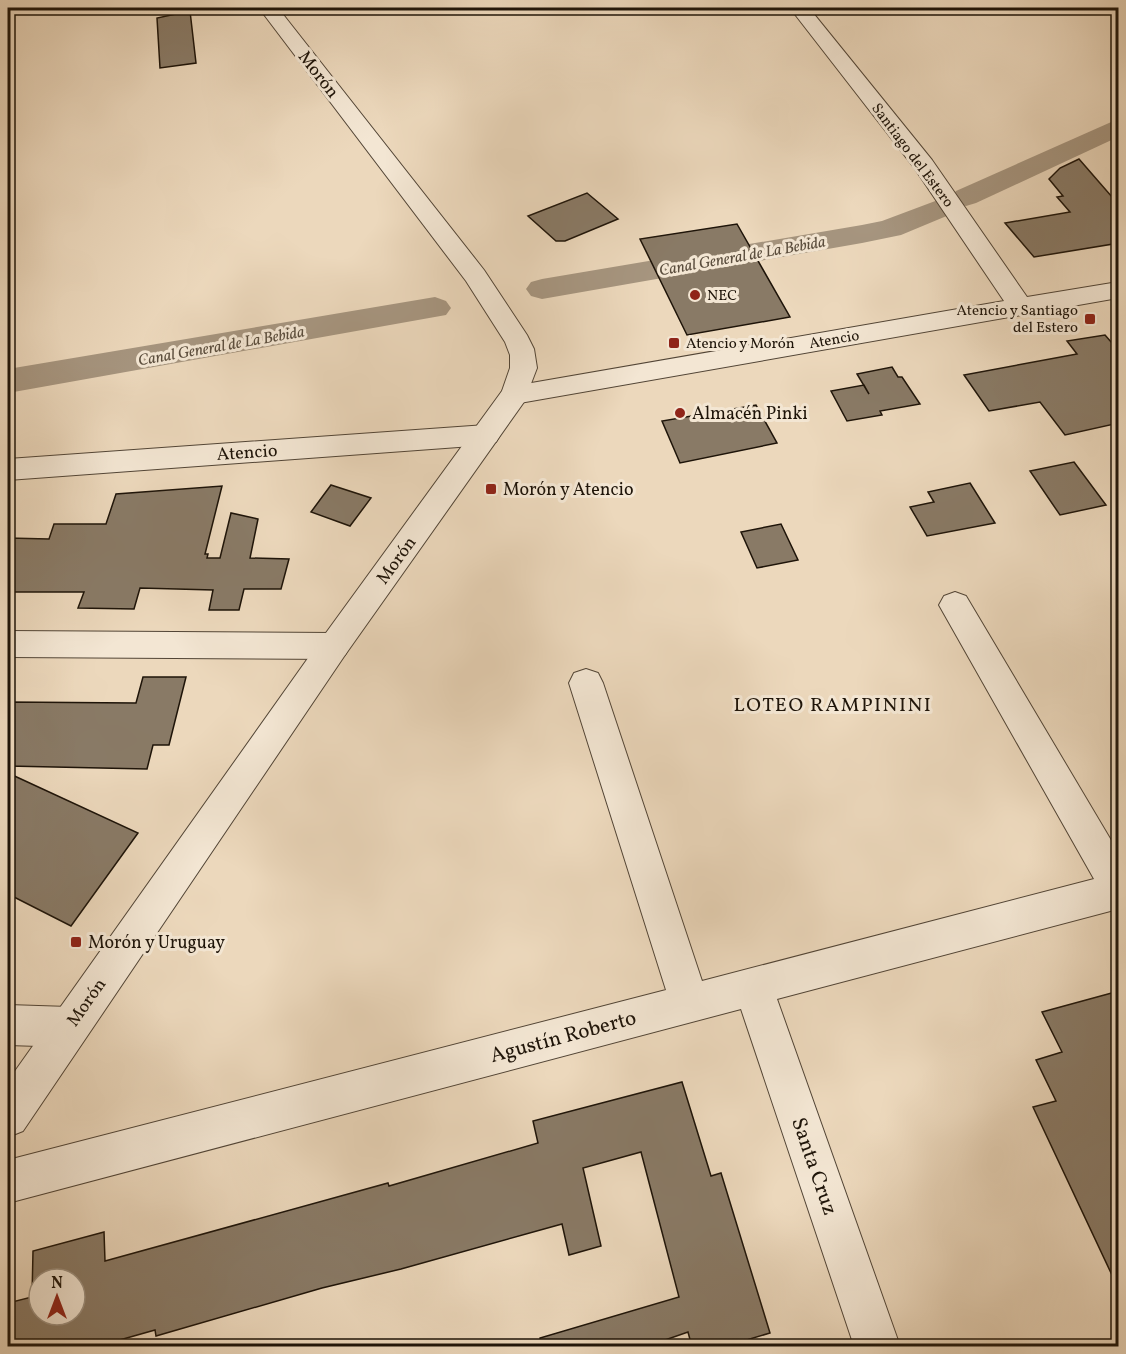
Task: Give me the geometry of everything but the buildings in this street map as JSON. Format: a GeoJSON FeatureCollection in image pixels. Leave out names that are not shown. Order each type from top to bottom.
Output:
{"type":"FeatureCollection","features":[{"type":"Feature","properties":{"kind":"street","name":"Morón"},"geometry":{"type":"LineString","coordinates":[[8,1116],[334,646],[514,395],[525,374],[524,352],[475,276],[268,8]]}},
{"type":"Feature","properties":{"kind":"street","name":"Santiago del Estero"},"geometry":{"type":"LineString","coordinates":[[799,8],[924,165],[1021,307]]}},
{"type":"Feature","properties":{"kind":"street","name":"Atencio"},"geometry":{"type":"LineString","coordinates":[[514,395],[1119,290]]}},
{"type":"Feature","properties":{"kind":"street","name":"Atencio"},"geometry":{"type":"LineString","coordinates":[[8,470],[486,435]]}},
{"type":"Feature","properties":{"kind":"street"},"geometry":{"type":"LineString","coordinates":[[955,605],[1119,886]]}},
{"type":"Feature","properties":{"kind":"street"},"geometry":{"type":"LineString","coordinates":[[8,644],[334,646]]}},
{"type":"Feature","properties":{"kind":"street"},"geometry":{"type":"LineString","coordinates":[[586,683],[690,1003]]}},
{"type":"Feature","properties":{"kind":"street","name":"Agustín Roberto"},"geometry":{"type":"LineString","coordinates":[[8,1182],[1119,891]]}},
{"type":"Feature","properties":{"kind":"street","name":"Santa Cruz"},"geometry":{"type":"LineString","coordinates":[[753,986],[877,1347]]}},
{"type":"Feature","properties":{"kind":"street"},"geometry":{"type":"LineString","coordinates":[[8,1025],[69,1027]]}},
{"type":"Feature","properties":{"kind":"waterway","name":"Canal General de La Bebida"},"geometry":{"type":"LineString","coordinates":[[966,197],[1118,127]]}},
{"type":"Feature","properties":{"kind":"waterway","name":"Canal General de La Bebida"},"geometry":{"type":"LineString","coordinates":[[542,289],[862,234],[890,228],[938,209]]}},
{"type":"Feature","properties":{"kind":"waterway","name":"Canal General de La Bebida"},"geometry":{"type":"LineString","coordinates":[[8,381],[435,308]]}},
{"type":"Feature","properties":{"kind":"place","name":"NEC"},"geometry":{"type":"Point","coordinates":[695,295]}},
{"type":"Feature","properties":{"kind":"place","name":"Atencio y Santiago del Estero"},"geometry":{"type":"Point","coordinates":[1090,319]}},
{"type":"Feature","properties":{"kind":"place","name":"Atencio y Morón"},"geometry":{"type":"Point","coordinates":[674,343]}},
{"type":"Feature","properties":{"kind":"place","name":"Almacén Pinki"},"geometry":{"type":"Point","coordinates":[680,413]}},
{"type":"Feature","properties":{"kind":"place","name":"Morón y Atencio"},"geometry":{"type":"Point","coordinates":[491,489]}},
{"type":"Feature","properties":{"kind":"place","name":"Morón y Uruguay"},"geometry":{"type":"Point","coordinates":[76,942]}},
{"type":"Feature","properties":{"kind":"district","name":"LOTEO RAMPININI"},"geometry":{"type":"Point","coordinates":[833,704]}}]}
